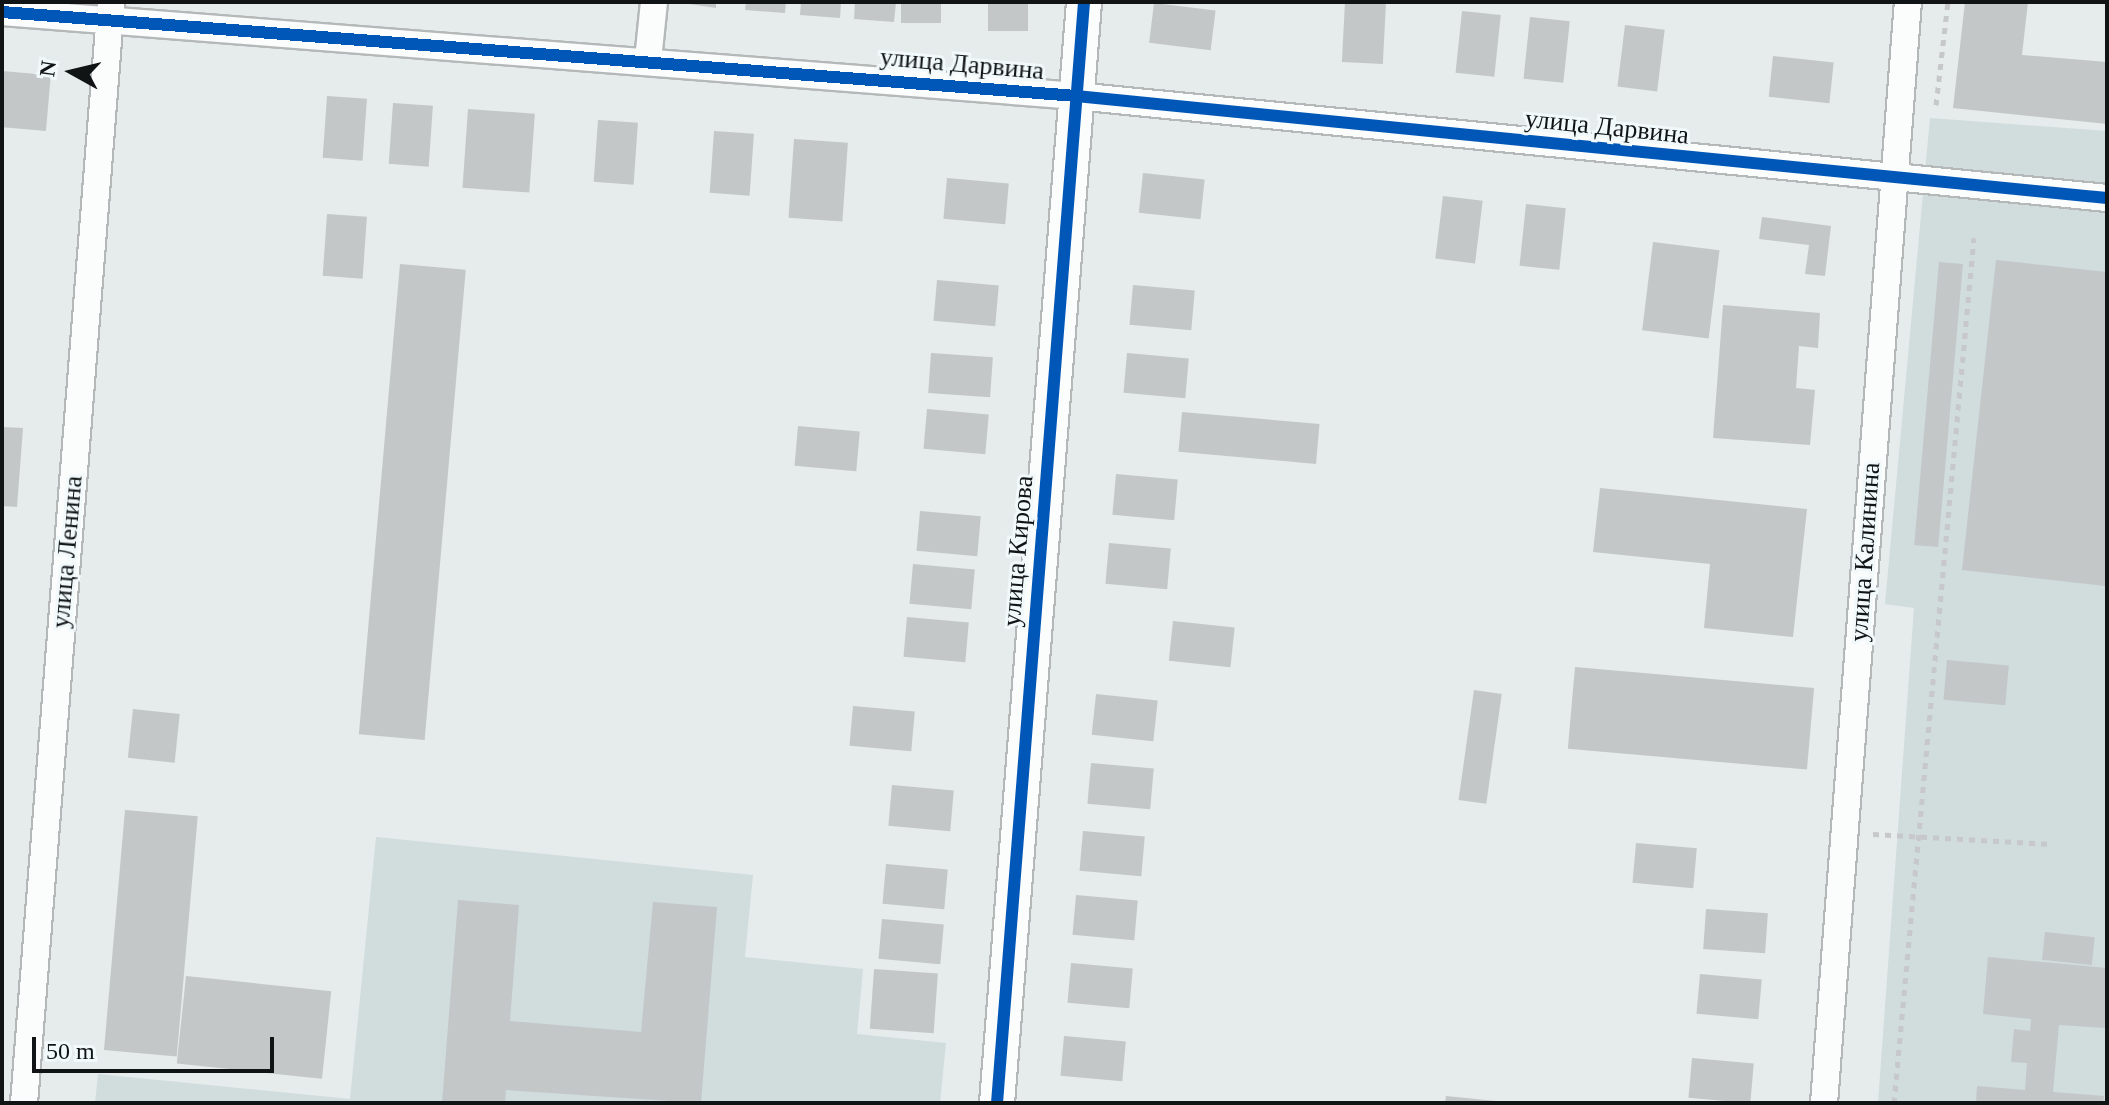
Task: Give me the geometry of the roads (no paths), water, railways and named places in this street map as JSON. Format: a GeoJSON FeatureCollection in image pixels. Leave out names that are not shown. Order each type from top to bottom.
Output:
{"type":"FeatureCollection","features":[{"type":"Feature","properties":{"kind":"street"},"geometry":{"type":"LineString","coordinates":[[648,60],[654,2]]}},
{"type":"Feature","properties":{"kind":"street","name":"улица Кирова"},"geometry":{"type":"LineString","coordinates":[[997,1103],[1084,2]]}},
{"type":"Feature","properties":{"kind":"street","name":"улица Калинина"},"geometry":{"type":"LineString","coordinates":[[1824,1103],[1908,2]]}},
{"type":"Feature","properties":{"kind":"street","name":"улица Дарвина"},"geometry":{"type":"LineString","coordinates":[[2,12],[110,12],[1076,96],[2107,198]]}},
{"type":"Feature","properties":{"kind":"street","name":"улица Ленина"},"geometry":{"type":"LineString","coordinates":[[24,1103],[110,12]]}}]}
